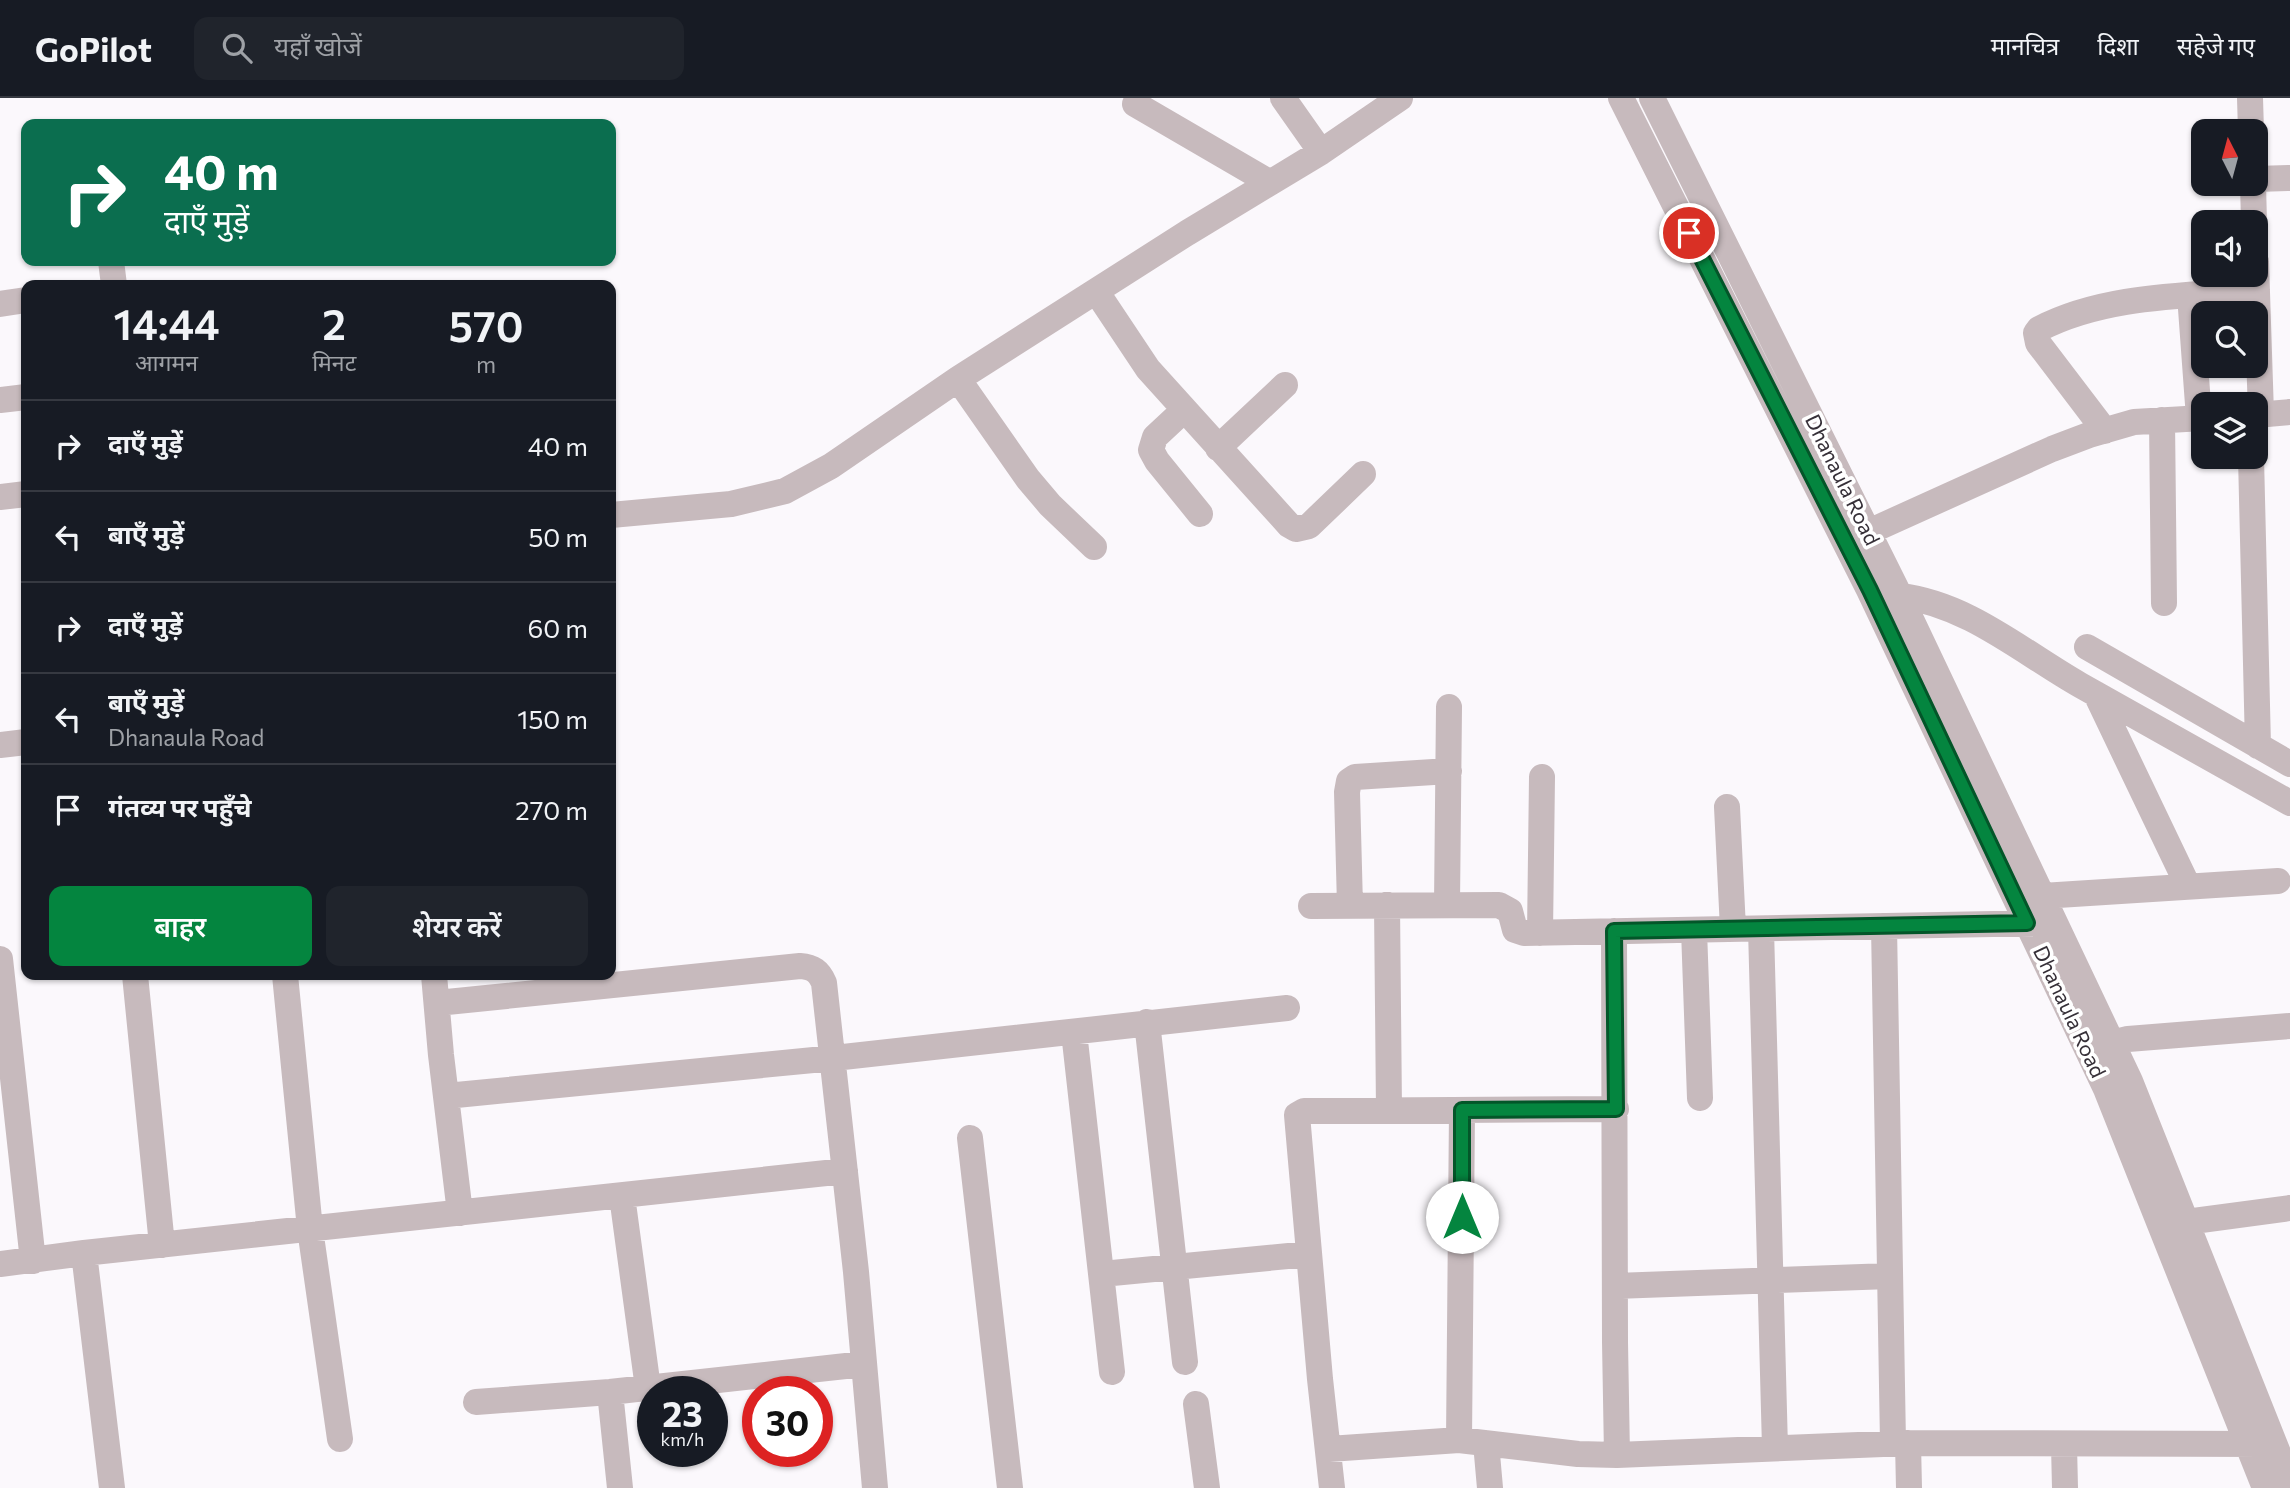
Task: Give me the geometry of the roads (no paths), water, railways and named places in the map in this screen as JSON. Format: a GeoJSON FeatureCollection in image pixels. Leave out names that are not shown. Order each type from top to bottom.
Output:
{"type":"FeatureCollection","features":[{"type":"Feature","properties":{"kind":"street"},"geometry":{"type":"LineString","coordinates":[[1283,98],[1321,152]]}},
{"type":"Feature","properties":{"kind":"street"},"geometry":{"type":"LineString","coordinates":[[616,515],[731,504],[785,491],[831,466],[958,379],[1269,182],[1321,152],[1370,106],[1400,98]]}},
{"type":"Feature","properties":{"kind":"street"},"geometry":{"type":"LineString","coordinates":[[1624,104],[1653,98]]}},
{"type":"Feature","properties":{"kind":"street","name":"Dhanaula Road"},"geometry":{"type":"LineString","coordinates":[[1653,98],[1856,538],[2027,923],[2099,1045],[2130,1081],[2271,1443],[2265,1488]]}},
{"type":"Feature","properties":{"kind":"street"},"geometry":{"type":"LineString","coordinates":[[2250,98],[2251,119]]}},
{"type":"Feature","properties":{"kind":"street"},"geometry":{"type":"LineString","coordinates":[[1135,104],[1269,182]]}},
{"type":"Feature","properties":{"kind":"street","name":"Dhanaula Road"},"geometry":{"type":"LineString","coordinates":[[1624,104],[1856,538],[1900,596],[2055,922],[2099,1045],[2106,1089],[2290,1483]]}},
{"type":"Feature","properties":{"kind":"street"},"geometry":{"type":"LineString","coordinates":[[2268,179],[2290,178]]}},
{"type":"Feature","properties":{"kind":"street"},"geometry":{"type":"LineString","coordinates":[[2257,287],[2259,392]]}},
{"type":"Feature","properties":{"kind":"street"},"geometry":{"type":"LineString","coordinates":[[2105,430],[2038,343],[2036,333],[2046,325],[2098,308],[2190,295],[2257,290]]}},
{"type":"Feature","properties":{"kind":"street"},"geometry":{"type":"LineString","coordinates":[[1096,291],[1148,369],[1280,516],[1296,529],[1309,526],[1363,474]]}},
{"type":"Feature","properties":{"kind":"street"},"geometry":{"type":"LineString","coordinates":[[2190,295],[2199,392]]}},
{"type":"Feature","properties":{"kind":"street"},"geometry":{"type":"LineString","coordinates":[[0,303],[21,301]]}},
{"type":"Feature","properties":{"kind":"street"},"geometry":{"type":"LineString","coordinates":[[958,379],[1028,479],[1050,505],[1094,547]]}},
{"type":"Feature","properties":{"kind":"street"},"geometry":{"type":"LineString","coordinates":[[1218,448],[1285,385]]}},
{"type":"Feature","properties":{"kind":"street"},"geometry":{"type":"LineString","coordinates":[[0,400],[21,398]]}},
{"type":"Feature","properties":{"kind":"street"},"geometry":{"type":"LineString","coordinates":[[1184,410],[1155,437],[1151,450],[1200,514]]}},
{"type":"Feature","properties":{"kind":"street"},"geometry":{"type":"LineString","coordinates":[[2268,413],[2290,412]]}},
{"type":"Feature","properties":{"kind":"street"},"geometry":{"type":"LineString","coordinates":[[1856,538],[2052,449],[2105,430],[2134,422],[2191,419]]}},
{"type":"Feature","properties":{"kind":"street"},"geometry":{"type":"LineString","coordinates":[[2162,420],[2164,603]]}},
{"type":"Feature","properties":{"kind":"street"},"geometry":{"type":"LineString","coordinates":[[2251,469],[2258,746]]}},
{"type":"Feature","properties":{"kind":"street"},"geometry":{"type":"LineString","coordinates":[[0,497],[21,495]]}},
{"type":"Feature","properties":{"kind":"street"},"geometry":{"type":"LineString","coordinates":[[1900,596],[1923,598],[1951,608],[2096,694],[2290,803]]}},
{"type":"Feature","properties":{"kind":"street"},"geometry":{"type":"LineString","coordinates":[[2087,647],[2290,764]]}},
{"type":"Feature","properties":{"kind":"street"},"geometry":{"type":"LineString","coordinates":[[2096,694],[2188,886]]}},
{"type":"Feature","properties":{"kind":"street"},"geometry":{"type":"LineString","coordinates":[[1447,905],[1449,708]]}},
{"type":"Feature","properties":{"kind":"street"},"geometry":{"type":"LineString","coordinates":[[0,745],[21,743]]}},
{"type":"Feature","properties":{"kind":"street"},"geometry":{"type":"LineString","coordinates":[[1350,906],[1349,780],[1356,777],[1448,771]]}},
{"type":"Feature","properties":{"kind":"street"},"geometry":{"type":"LineString","coordinates":[[1540,933],[1542,777]]}},
{"type":"Feature","properties":{"kind":"street"},"geometry":{"type":"LineString","coordinates":[[1727,807],[1733,929]]}},
{"type":"Feature","properties":{"kind":"street"},"geometry":{"type":"LineString","coordinates":[[2042,896],[2278,881]]}},
{"type":"Feature","properties":{"kind":"street"},"geometry":{"type":"LineString","coordinates":[[1387,905],[1389,1110]]}},
{"type":"Feature","properties":{"kind":"street"},"geometry":{"type":"LineString","coordinates":[[1311,906],[1504,906],[1511,914],[1515,930],[1524,933],[2055,922]]}},
{"type":"Feature","properties":{"kind":"street"},"geometry":{"type":"LineString","coordinates":[[1884,926],[1890,1276],[1900,1443],[1909,1488]]}},
{"type":"Feature","properties":{"kind":"street"},"geometry":{"type":"LineString","coordinates":[[1761,929],[1775,1448]]}},
{"type":"Feature","properties":{"kind":"street"},"geometry":{"type":"LineString","coordinates":[[1694,930],[1700,1098]]}},
{"type":"Feature","properties":{"kind":"street"},"geometry":{"type":"LineString","coordinates":[[1614,931],[1617,1455]]}},
{"type":"Feature","properties":{"kind":"street"},"geometry":{"type":"LineString","coordinates":[[0,959],[33,1261]]}},
{"type":"Feature","properties":{"kind":"street"},"geometry":{"type":"LineString","coordinates":[[437,1003],[800,965],[812,967],[820,973],[824,983],[834,1058],[876,1488]]}},
{"type":"Feature","properties":{"kind":"street"},"geometry":{"type":"LineString","coordinates":[[136,980],[162,1245]]}},
{"type":"Feature","properties":{"kind":"street"},"geometry":{"type":"LineString","coordinates":[[285,980],[310,1229],[340,1439]]}},
{"type":"Feature","properties":{"kind":"street"},"geometry":{"type":"LineString","coordinates":[[435,980],[460,1213]]}},
{"type":"Feature","properties":{"kind":"street"},"geometry":{"type":"LineString","coordinates":[[446,1096],[834,1058],[1287,1008]]}},
{"type":"Feature","properties":{"kind":"street"},"geometry":{"type":"LineString","coordinates":[[1147,1022],[1185,1362]]}},
{"type":"Feature","properties":{"kind":"street"},"geometry":{"type":"LineString","coordinates":[[2099,1045],[2290,1027]]}},
{"type":"Feature","properties":{"kind":"street"},"geometry":{"type":"LineString","coordinates":[[1074,1032],[1112,1372]]}},
{"type":"Feature","properties":{"kind":"street"},"geometry":{"type":"LineString","coordinates":[[1332,1488],[1297,1115],[1304,1111],[1616,1109]]}},
{"type":"Feature","properties":{"kind":"street"},"geometry":{"type":"LineString","coordinates":[[1459,1440],[1462,1110]]}},
{"type":"Feature","properties":{"kind":"street"},"geometry":{"type":"LineString","coordinates":[[970,1138],[1010,1488]]}},
{"type":"Feature","properties":{"kind":"street"},"geometry":{"type":"LineString","coordinates":[[0,1264],[845,1171]]}},
{"type":"Feature","properties":{"kind":"street"},"geometry":{"type":"LineString","coordinates":[[622,1196],[646,1376]]}},
{"type":"Feature","properties":{"kind":"street"},"geometry":{"type":"LineString","coordinates":[[2186,1222],[2290,1208]]}},
{"type":"Feature","properties":{"kind":"street"},"geometry":{"type":"LineString","coordinates":[[85,1253],[112,1488]]}},
{"type":"Feature","properties":{"kind":"street"},"geometry":{"type":"LineString","coordinates":[[1102,1274],[1309,1254]]}},
{"type":"Feature","properties":{"kind":"street"},"geometry":{"type":"LineString","coordinates":[[1615,1286],[1890,1276]]}},
{"type":"Feature","properties":{"kind":"street"},"geometry":{"type":"LineString","coordinates":[[728,1379],[863,1364]]}},
{"type":"Feature","properties":{"kind":"street"},"geometry":{"type":"LineString","coordinates":[[476,1402],[637,1389]]}},
{"type":"Feature","properties":{"kind":"street"},"geometry":{"type":"LineString","coordinates":[[610,1392],[620,1488]]}},
{"type":"Feature","properties":{"kind":"street"},"geometry":{"type":"LineString","coordinates":[[1196,1404],[1207,1488]]}},
{"type":"Feature","properties":{"kind":"street"},"geometry":{"type":"LineString","coordinates":[[1329,1449],[1459,1440],[1578,1454],[1617,1455],[1900,1443],[2271,1443]]}},
{"type":"Feature","properties":{"kind":"street"},"geometry":{"type":"LineString","coordinates":[[1486,1443],[1490,1488]]}},
{"type":"Feature","properties":{"kind":"street"},"geometry":{"type":"LineString","coordinates":[[2064,1444],[2065,1488]]}}]}
